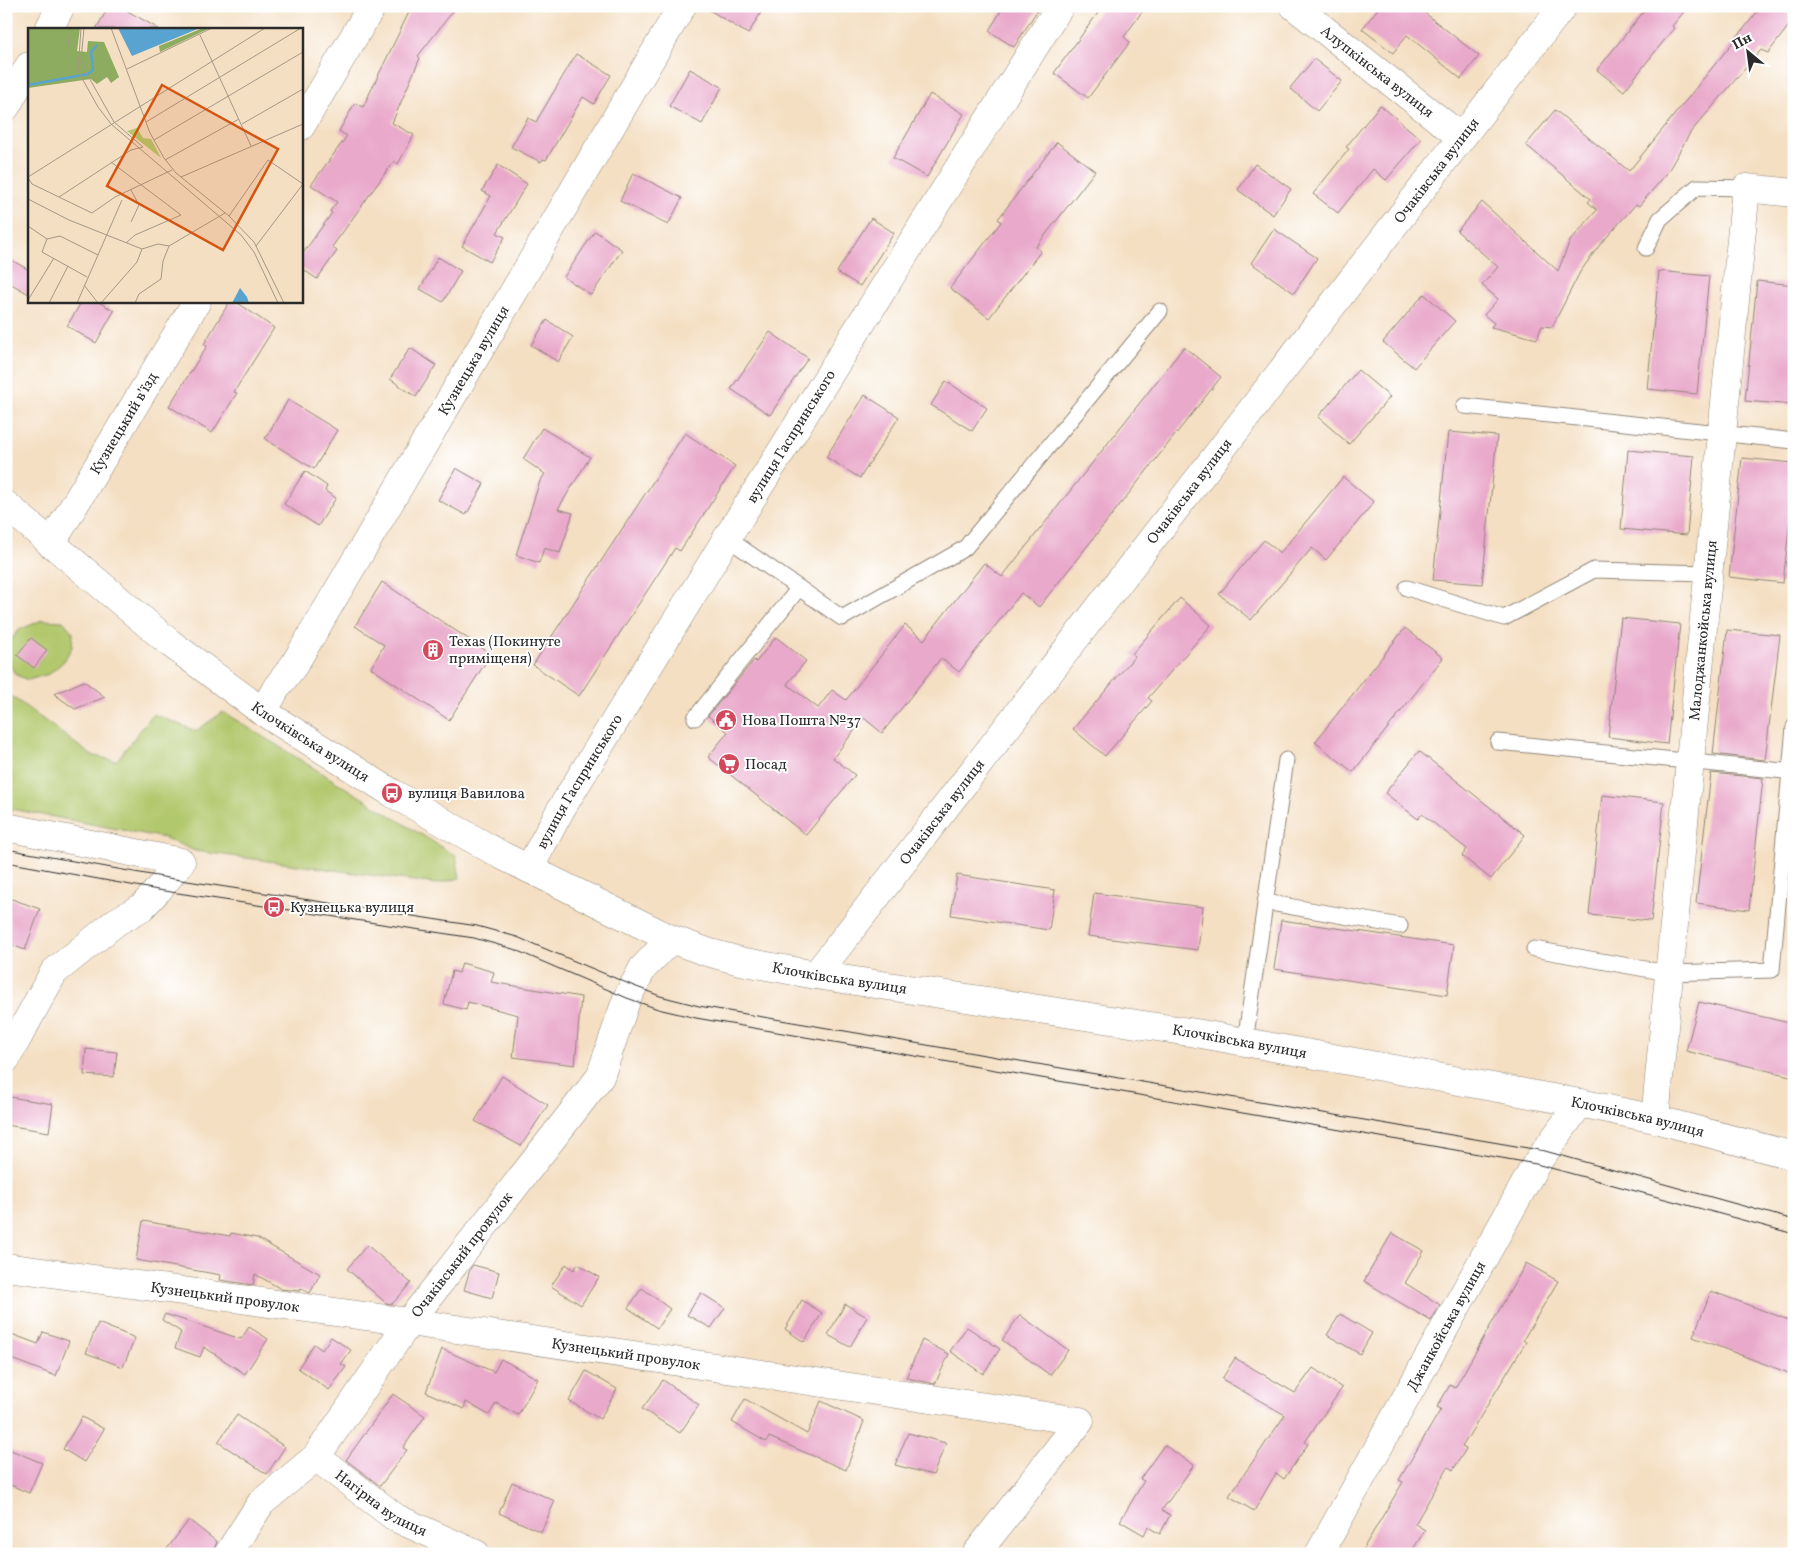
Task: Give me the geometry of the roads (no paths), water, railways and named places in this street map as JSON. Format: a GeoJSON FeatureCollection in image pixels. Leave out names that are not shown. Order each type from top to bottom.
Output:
{"type":"FeatureCollection","features":[{"type":"Feature","properties":{"kind":"street"},"geometry":{"type":"LineString","coordinates":[[50,28],[61,6]]}},
{"type":"Feature","properties":{"kind":"street"},"geometry":{"type":"LineString","coordinates":[[302,124],[372,6]]}},
{"type":"Feature","properties":{"kind":"street","name":"Кузнецька вулиця"},"geometry":{"type":"LineString","coordinates":[[263,712],[277,687],[294,665],[682,6]]}},
{"type":"Feature","properties":{"kind":"street","name":"вулиця Гаспринського"},"geometry":{"type":"LineString","coordinates":[[529,870],[561,809],[727,538],[1060,6]]}},
{"type":"Feature","properties":{"kind":"street","name":"Алупкінська вулиця"},"geometry":{"type":"LineString","coordinates":[[1294,6],[1461,137]]}},
{"type":"Feature","properties":{"kind":"street","name":"Очаківська вулиця"},"geometry":{"type":"LineString","coordinates":[[816,975],[1563,6]]}},
{"type":"Feature","properties":{"kind":"street"},"geometry":{"type":"LineString","coordinates":[[6,107],[28,68]]}},
{"type":"Feature","properties":{"kind":"street"},"geometry":{"type":"LineString","coordinates":[[1746,188],[1794,193]]}},
{"type":"Feature","properties":{"kind":"street","name":"Малоджанкойська вулиця"},"geometry":{"type":"LineString","coordinates":[[1655,1119],[1746,188]]}},
{"type":"Feature","properties":{"kind":"street","name":"Кузнецький в’їзд"},"geometry":{"type":"LineString","coordinates":[[51,544],[196,302]]}},
{"type":"Feature","properties":{"kind":"street","name":"Клочківська вулиця"},"geometry":{"type":"LineString","coordinates":[[6,505],[170,643],[263,712],[392,793],[529,870],[671,939],[740,961],[816,975],[1196,1033],[1580,1103],[1655,1119],[1794,1156]]}},
{"type":"Feature","properties":{"kind":"street"},"geometry":{"type":"LineString","coordinates":[[6,826],[181,862],[142,907],[116,922],[54,972],[6,1058]]}},
{"type":"Feature","properties":{"kind":"street","name":"Очаківський провулок"},"geometry":{"type":"LineString","coordinates":[[228,1554],[261,1503],[316,1457],[409,1322],[600,1077],[627,998],[643,968],[671,939]]}},
{"type":"Feature","properties":{"kind":"street","name":"Джанкойська вулиця"},"geometry":{"type":"LineString","coordinates":[[1319,1554],[1536,1164],[1580,1103]]}},
{"type":"Feature","properties":{"kind":"street","name":"Кузнецький провулок"},"geometry":{"type":"LineString","coordinates":[[6,1267],[409,1322],[1080,1421],[976,1554]]}},
{"type":"Feature","properties":{"kind":"street","name":"Нагірна вулиця"},"geometry":{"type":"LineString","coordinates":[[316,1457],[396,1518],[476,1554]]}},
{"type":"Feature","properties":{"kind":"lane"},"geometry":{"type":"LineString","coordinates":[[1646,248],[1660,219],[1697,187],[1746,188]]}},
{"type":"Feature","properties":{"kind":"lane"},"geometry":{"type":"LineString","coordinates":[[727,538],[842,618],[965,548],[1160,311]]}},
{"type":"Feature","properties":{"kind":"lane"},"geometry":{"type":"LineString","coordinates":[[1464,406],[1794,441]]}},
{"type":"Feature","properties":{"kind":"lane"},"geometry":{"type":"LineString","coordinates":[[1407,588],[1504,618],[1594,570],[1707,573]]}},
{"type":"Feature","properties":{"kind":"lane"},"geometry":{"type":"LineString","coordinates":[[695,718],[798,588]]}},
{"type":"Feature","properties":{"kind":"lane"},"geometry":{"type":"LineString","coordinates":[[1534,949],[1668,973],[1772,970],[1792,772],[1794,727]]}},
{"type":"Feature","properties":{"kind":"lane"},"geometry":{"type":"LineString","coordinates":[[1498,742],[1792,772]]}},
{"type":"Feature","properties":{"kind":"lane"},"geometry":{"type":"LineString","coordinates":[[1245,1042],[1286,760]]}},
{"type":"Feature","properties":{"kind":"lane"},"geometry":{"type":"LineString","coordinates":[[1265,902],[1400,926]]}},
{"type":"Feature","properties":{"kind":"tram line"},"geometry":{"type":"LineString","coordinates":[[6,849],[168,878],[477,926],[517,937],[660,996],[699,1006],[1545,1151],[1794,1220]]}},
{"type":"Feature","properties":{"kind":"tram line"},"geometry":{"type":"LineString","coordinates":[[6,862],[158,890],[474,938],[513,949],[627,998],[658,1009],[696,1018],[1536,1164],[1794,1234]]}},
{"type":"Feature","properties":{"kind":"place","name":"Texas (Покинуте приміщеня)"},"geometry":{"type":"Point","coordinates":[433,650]}},
{"type":"Feature","properties":{"kind":"place","name":"Нова Пошта №37"},"geometry":{"type":"Point","coordinates":[726,720]}},
{"type":"Feature","properties":{"kind":"place","name":"Посад"},"geometry":{"type":"Point","coordinates":[729,764]}},
{"type":"Feature","properties":{"kind":"place","name":"вулиця Вавилова"},"geometry":{"type":"Point","coordinates":[392,793]}},
{"type":"Feature","properties":{"kind":"place","name":"Кузнецька вулиця"},"geometry":{"type":"Point","coordinates":[274,907]}}]}
